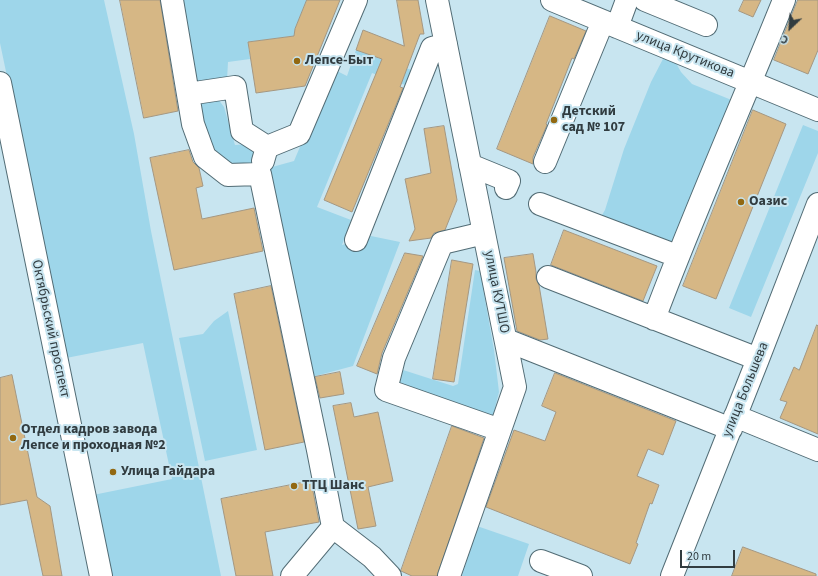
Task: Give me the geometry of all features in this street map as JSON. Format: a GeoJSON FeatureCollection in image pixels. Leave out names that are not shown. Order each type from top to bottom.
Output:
{"type":"FeatureCollection","features":[{"type":"Feature","properties":{"kind":"street"},"geometry":{"type":"LineString","coordinates":[[172,0],[193,124],[205,157],[228,175],[260,174]]}},
{"type":"Feature","properties":{"kind":"street"},"geometry":{"type":"LineString","coordinates":[[267,147],[299,134],[356,0]]}},
{"type":"Feature","properties":{"kind":"street","name":"улица КУТШО"},"geometry":{"type":"LineString","coordinates":[[437,0],[515,387],[449,576]]}},
{"type":"Feature","properties":{"kind":"street","name":"улица Крутикова"},"geometry":{"type":"LineString","coordinates":[[552,0],[602,16],[818,110]]}},
{"type":"Feature","properties":{"kind":"street"},"geometry":{"type":"LineString","coordinates":[[545,162],[602,16],[627,0]]}},
{"type":"Feature","properties":{"kind":"street"},"geometry":{"type":"LineString","coordinates":[[645,0],[706,25]]}},
{"type":"Feature","properties":{"kind":"street"},"geometry":{"type":"LineString","coordinates":[[654,320],[678,256],[784,0]]}},
{"type":"Feature","properties":{"kind":"street"},"geometry":{"type":"LineString","coordinates":[[356,240],[432,48],[446,44]]}},
{"type":"Feature","properties":{"kind":"street","name":"Октябрьский проспект"},"geometry":{"type":"LineString","coordinates":[[0,83],[101,576]]}},
{"type":"Feature","properties":{"kind":"street"},"geometry":{"type":"LineString","coordinates":[[188,94],[235,87],[242,131],[267,147]]}},
{"type":"Feature","properties":{"kind":"street"},"geometry":{"type":"LineString","coordinates":[[267,147],[260,174],[333,527],[372,557],[390,576]]}},
{"type":"Feature","properties":{"kind":"street"},"geometry":{"type":"LineString","coordinates":[[470,165],[509,181],[506,188]]}},
{"type":"Feature","properties":{"kind":"street"},"geometry":{"type":"LineString","coordinates":[[540,204],[678,256]]}},
{"type":"Feature","properties":{"kind":"street","name":"улица Большева"},"geometry":{"type":"LineString","coordinates":[[672,576],[818,204]]}},
{"type":"Feature","properties":{"kind":"street"},"geometry":{"type":"LineString","coordinates":[[484,233],[442,243],[394,358],[386,390],[500,430]]}},
{"type":"Feature","properties":{"kind":"street"},"geometry":{"type":"LineString","coordinates":[[548,277],[654,320],[758,359]]}},
{"type":"Feature","properties":{"kind":"street"},"geometry":{"type":"LineString","coordinates":[[506,340],[733,423],[818,450]]}},
{"type":"Feature","properties":{"kind":"street"},"geometry":{"type":"LineString","coordinates":[[292,576],[333,527]]}},
{"type":"Feature","properties":{"kind":"street"},"geometry":{"type":"LineString","coordinates":[[541,561],[581,576]]}},
{"type":"Feature","properties":{"kind":"shaded area"},"geometry":{"type":"Polygon","coordinates":[[[0,0],[104,0],[134,134],[151,231],[221,576],[111,576],[93,495],[172,479],[143,343],[66,358],[0,43],[0,0]]]}},
{"type":"Feature","properties":{"kind":"shaded area"},"geometry":{"type":"Polygon","coordinates":[[[183,0],[308,0],[294,36],[248,42],[250,59],[228,62],[227,80],[191,83],[183,0]]]}},
{"type":"Feature","properties":{"kind":"shaded area"},"geometry":{"type":"Polygon","coordinates":[[[356,50],[414,71],[408,86],[372,73],[317,207],[351,220],[342,245],[371,236],[400,242],[353,366],[308,378],[278,205],[270,195],[265,169],[294,161],[333,69],[347,76],[356,50]]]}},
{"type":"Feature","properties":{"kind":"shaded area"},"geometry":{"type":"Polygon","coordinates":[[[664,57],[676,63],[681,72],[692,84],[734,101],[667,256],[596,225],[605,210],[624,149],[651,82],[664,57]]]}},
{"type":"Feature","properties":{"kind":"shaded area"},"geometry":{"type":"Polygon","coordinates":[[[218,99],[224,107],[235,145],[251,144],[255,162],[240,164],[229,162],[220,157],[214,150],[205,130],[198,106],[199,101],[218,99]]]}},
{"type":"Feature","properties":{"kind":"shaded area"},"geometry":{"type":"Polygon","coordinates":[[[803,125],[818,131],[818,153],[751,317],[729,308],[803,125]]]}},
{"type":"Feature","properties":{"kind":"shaded area"},"geometry":{"type":"Polygon","coordinates":[[[475,270],[480,271],[494,350],[499,392],[491,424],[394,391],[400,369],[453,386],[458,384],[475,270]]]}},
{"type":"Feature","properties":{"kind":"shaded area"},"geometry":{"type":"Polygon","coordinates":[[[228,311],[257,450],[205,461],[179,338],[203,334],[214,321],[228,311]]]}},
{"type":"Feature","properties":{"kind":"shaded area"},"geometry":{"type":"Polygon","coordinates":[[[477,526],[529,544],[518,576],[462,576],[477,526]]]}},
{"type":"Feature","properties":{"kind":"building"},"geometry":{"type":"Polygon","coordinates":[[[120,0],[160,0],[178,111],[144,118],[120,0]]]}},
{"type":"Feature","properties":{"kind":"building"},"geometry":{"type":"Polygon","coordinates":[[[307,0],[340,0],[305,86],[256,93],[248,42],[294,36],[295,29],[307,0]]]}},
{"type":"Feature","properties":{"kind":"building"},"geometry":{"type":"Polygon","coordinates":[[[397,0],[418,0],[424,34],[420,34],[400,87],[403,88],[352,212],[324,200],[382,59],[356,50],[363,30],[404,46],[397,0]]]}},
{"type":"Feature","properties":{"kind":"building"},"geometry":{"type":"Polygon","coordinates":[[[744,0],[761,0],[753,17],[739,11],[744,0]]]}},
{"type":"Feature","properties":{"kind":"building"},"geometry":{"type":"Polygon","coordinates":[[[798,0],[818,0],[818,50],[808,74],[774,60],[798,0]]]}},
{"type":"Feature","properties":{"kind":"building","name":"Детский сад № 107"},"geometry":{"type":"Polygon","coordinates":[[[550,16],[586,31],[574,59],[572,58],[546,124],[547,125],[533,157],[533,164],[497,149],[550,16]]]}},
{"type":"Feature","properties":{"kind":"building"},"geometry":{"type":"Polygon","coordinates":[[[753,110],[786,124],[716,299],[683,286],[753,110]]]}},
{"type":"Feature","properties":{"kind":"building"},"geometry":{"type":"Polygon","coordinates":[[[444,126],[457,200],[445,230],[434,233],[431,238],[409,241],[415,229],[405,179],[431,173],[424,129],[444,126]]]}},
{"type":"Feature","properties":{"kind":"building"},"geometry":{"type":"Polygon","coordinates":[[[189,150],[193,162],[199,168],[203,186],[196,188],[202,219],[254,208],[263,251],[174,270],[150,158],[189,150]]]}},
{"type":"Feature","properties":{"kind":"building"},"geometry":{"type":"Polygon","coordinates":[[[564,230],[657,266],[643,301],[551,265],[564,230]]]}},
{"type":"Feature","properties":{"kind":"building"},"geometry":{"type":"Polygon","coordinates":[[[405,253],[423,256],[382,353],[377,374],[357,366],[405,253]]]}},
{"type":"Feature","properties":{"kind":"building"},"geometry":{"type":"Polygon","coordinates":[[[533,254],[536,279],[539,285],[548,339],[540,340],[517,331],[504,258],[533,254]]]}},
{"type":"Feature","properties":{"kind":"building"},"geometry":{"type":"Polygon","coordinates":[[[452,260],[473,264],[454,382],[433,379],[452,260]]]}},
{"type":"Feature","properties":{"kind":"building"},"geometry":{"type":"Polygon","coordinates":[[[271,286],[304,442],[265,450],[234,294],[271,286]]]}},
{"type":"Feature","properties":{"kind":"building"},"geometry":{"type":"Polygon","coordinates":[[[817,325],[818,434],[780,418],[787,402],[780,400],[794,367],[799,370],[817,325]]]}},
{"type":"Feature","properties":{"kind":"building"},"geometry":{"type":"Polygon","coordinates":[[[340,372],[344,394],[320,398],[315,377],[340,372]]]}},
{"type":"Feature","properties":{"kind":"building"},"geometry":{"type":"Polygon","coordinates":[[[555,373],[676,421],[663,455],[648,449],[637,476],[659,485],[652,504],[650,503],[636,543],[638,544],[630,564],[486,507],[514,430],[545,441],[556,412],[542,406],[555,373]]]}},
{"type":"Feature","properties":{"kind":"building","name":"Отдел кадров завода Лепсе и проходная №2"},"geometry":{"type":"Polygon","coordinates":[[[12,375],[37,497],[50,506],[62,576],[43,576],[27,500],[0,505],[0,378],[12,375]]]}},
{"type":"Feature","properties":{"kind":"building"},"geometry":{"type":"Polygon","coordinates":[[[351,403],[354,417],[378,412],[393,481],[368,487],[376,526],[358,529],[333,406],[351,403]]]}},
{"type":"Feature","properties":{"kind":"building"},"geometry":{"type":"Polygon","coordinates":[[[452,426],[484,438],[437,576],[412,576],[401,571],[452,426]]]}},
{"type":"Feature","properties":{"kind":"building"},"geometry":{"type":"Polygon","coordinates":[[[311,481],[319,522],[265,532],[273,576],[236,576],[221,499],[311,481]]]}},
{"type":"Feature","properties":{"kind":"building"},"geometry":{"type":"Polygon","coordinates":[[[743,547],[816,574],[816,576],[732,576],[743,547]]]}},
{"type":"Feature","properties":{"kind":"place","name":"Лепсе-Быт"},"geometry":{"type":"Point","coordinates":[297,61]}},
{"type":"Feature","properties":{"kind":"place","name":"Детский сад № 107"},"geometry":{"type":"Point","coordinates":[554,120]}},
{"type":"Feature","properties":{"kind":"place","name":"Оазис"},"geometry":{"type":"Point","coordinates":[741,202]}},
{"type":"Feature","properties":{"kind":"place","name":"Отдел кадров завода Лепсе и проходная №2"},"geometry":{"type":"Point","coordinates":[13,438]}},
{"type":"Feature","properties":{"kind":"place","name":"Улица Гайдара"},"geometry":{"type":"Point","coordinates":[113,472]}},
{"type":"Feature","properties":{"kind":"place","name":"ТТЦ Шанс"},"geometry":{"type":"Point","coordinates":[294,486]}}]}
